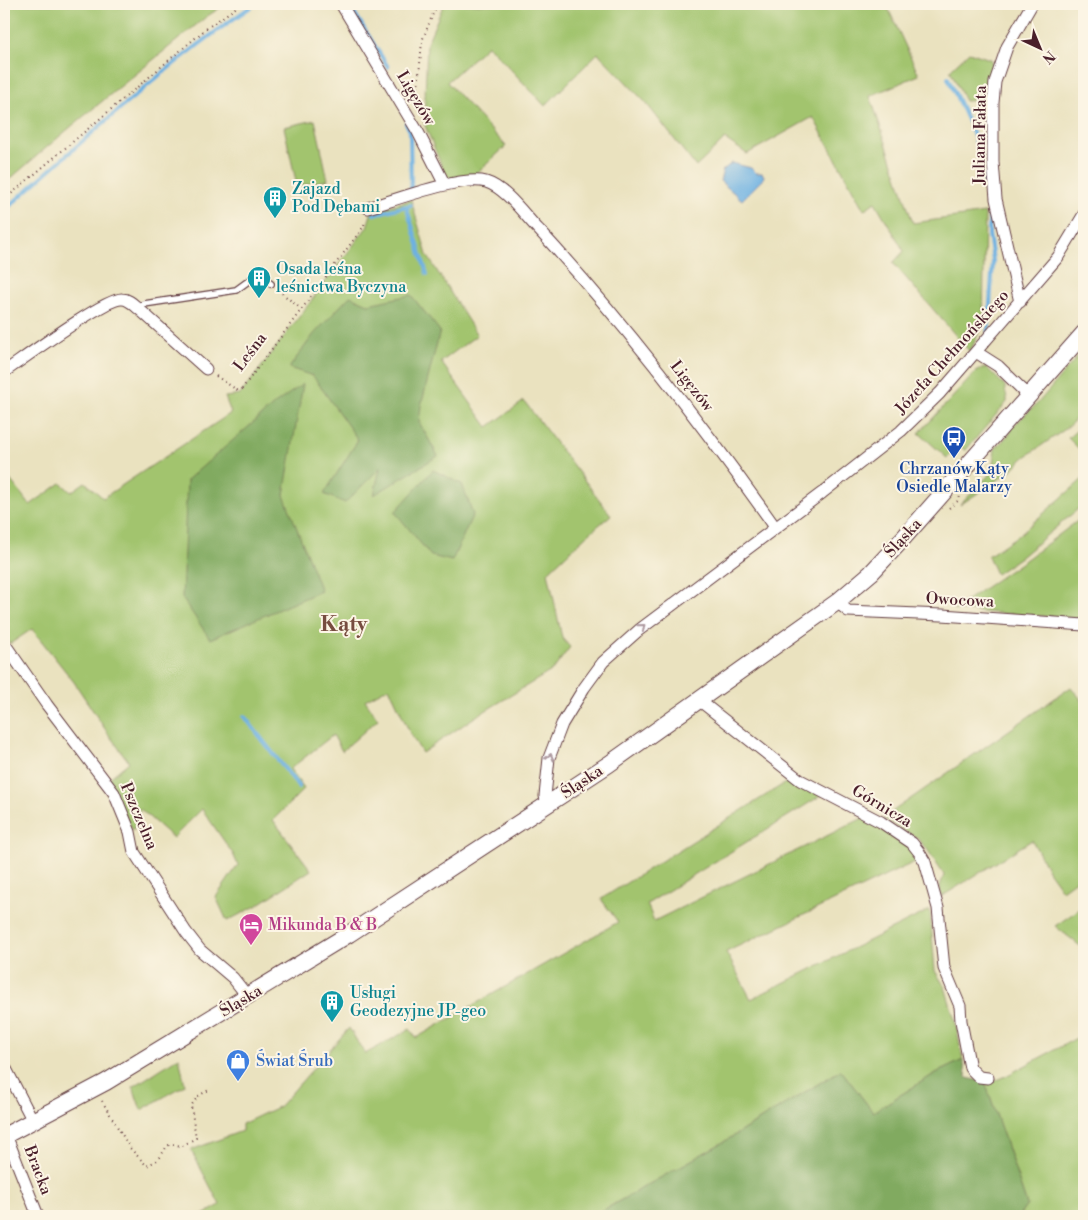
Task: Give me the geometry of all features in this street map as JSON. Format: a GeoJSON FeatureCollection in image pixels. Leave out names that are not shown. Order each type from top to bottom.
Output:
{"type":"FeatureCollection","features":[{"type":"Feature","properties":{"kind":"main road","name":"Śląska"},"geometry":{"type":"LineString","coordinates":[[5,1135],[106,1082],[349,934],[548,805],[700,701],[837,602],[871,573],[899,543],[1084,333]]}},
{"type":"Feature","properties":{"kind":"street","name":"Ligęzów"},"geometry":{"type":"LineString","coordinates":[[341,4],[418,132],[445,185],[470,181],[486,182],[503,192],[572,266],[636,342],[711,437],[775,527]]}},
{"type":"Feature","properties":{"kind":"street","name":"Juliana Fałata"},"geometry":{"type":"LineString","coordinates":[[1020,302],[996,199],[993,162],[993,103],[996,82],[1007,47],[1023,16],[1032,4]]}},
{"type":"Feature","properties":{"kind":"street"},"geometry":{"type":"LineString","coordinates":[[368,208],[445,185]]}},
{"type":"Feature","properties":{"kind":"street","name":"Józefa Chełmońskiego"},"geometry":{"type":"LineString","coordinates":[[775,527],[901,431],[940,393],[1058,257],[1084,214]]}},
{"type":"Feature","properties":{"kind":"street","name":"Leśna"},"geometry":{"type":"LineString","coordinates":[[4,372],[102,305],[122,299],[129,301],[139,309],[206,369]]}},
{"type":"Feature","properties":{"kind":"street"},"geometry":{"type":"LineString","coordinates":[[976,352],[998,366],[1028,396]]}},
{"type":"Feature","properties":{"kind":"street"},"geometry":{"type":"LineString","coordinates":[[548,805],[545,796],[549,758],[562,724],[584,688],[603,662],[639,630],[775,527]]}},
{"type":"Feature","properties":{"kind":"street","name":"Owocowa"},"geometry":{"type":"LineString","coordinates":[[837,602],[848,611],[1084,624]]}},
{"type":"Feature","properties":{"kind":"street","name":"Pszczelna"},"geometry":{"type":"LineString","coordinates":[[4,643],[47,705],[114,793],[130,832],[134,852],[186,932],[200,950],[233,978],[248,996]]}},
{"type":"Feature","properties":{"kind":"street","name":"Górnicza"},"geometry":{"type":"LineString","coordinates":[[700,701],[728,726],[800,780],[881,822],[906,839],[919,852],[924,862],[938,908],[944,968],[960,1006],[960,1021],[970,1068],[979,1077],[988,1078]]}},
{"type":"Feature","properties":{"kind":"street"},"geometry":{"type":"LineString","coordinates":[[4,1064],[32,1121]]}},
{"type":"Feature","properties":{"kind":"street","name":"Bracka"},"geometry":{"type":"LineString","coordinates":[[5,1135],[38,1216]]}},
{"type":"Feature","properties":{"kind":"lane"},"geometry":{"type":"LineString","coordinates":[[139,309],[144,304],[236,290],[258,274],[271,284]]}},
{"type":"Feature","properties":{"kind":"path"},"geometry":{"type":"LineString","coordinates":[[4,200],[185,46],[241,4]]}},
{"type":"Feature","properties":{"kind":"path"},"geometry":{"type":"LineString","coordinates":[[418,132],[418,87],[422,41],[437,4]]}},
{"type":"Feature","properties":{"kind":"path","name":"Leśna"},"geometry":{"type":"LineString","coordinates":[[206,369],[237,390],[242,389],[364,226],[368,208]]}},
{"type":"Feature","properties":{"kind":"path"},"geometry":{"type":"LineString","coordinates":[[271,284],[301,309]]}},
{"type":"Feature","properties":{"kind":"path"},"geometry":{"type":"LineString","coordinates":[[99,1096],[130,1148],[147,1166],[159,1159],[167,1146],[171,1144],[182,1146],[196,1138],[191,1106],[198,1096],[209,1090]]}},
{"type":"Feature","properties":{"kind":"green space"},"geometry":{"type":"Polygon","coordinates":[[[4,4],[226,4],[206,17],[73,125],[4,184],[4,4]]]}},
{"type":"Feature","properties":{"kind":"green space"},"geometry":{"type":"Polygon","coordinates":[[[444,4],[886,4],[919,75],[870,96],[913,223],[985,213],[983,323],[970,352],[893,263],[904,251],[875,202],[864,210],[813,117],[747,154],[725,139],[696,167],[646,103],[598,53],[545,106],[488,45],[447,82],[506,146],[474,176],[447,179],[424,123],[427,43],[444,4]]]}},
{"type":"Feature","properties":{"kind":"green space"},"geometry":{"type":"Polygon","coordinates":[[[969,52],[990,59],[994,67],[986,98],[980,100],[965,101],[950,70],[969,52]]]}},
{"type":"Feature","properties":{"kind":"green space"},"geometry":{"type":"Polygon","coordinates":[[[315,120],[328,180],[297,186],[284,127],[315,120]]]}},
{"type":"Feature","properties":{"kind":"green space"},"geometry":{"type":"Polygon","coordinates":[[[411,200],[427,255],[477,335],[441,362],[488,427],[524,401],[611,515],[548,572],[562,638],[570,647],[553,670],[475,717],[422,753],[410,733],[389,687],[365,700],[378,719],[342,751],[333,735],[290,769],[304,789],[273,820],[311,870],[256,906],[227,921],[216,897],[238,865],[233,854],[202,809],[173,838],[140,809],[133,831],[107,780],[129,762],[74,682],[32,629],[10,644],[4,636],[4,472],[30,505],[61,483],[71,492],[85,482],[103,498],[231,413],[225,397],[240,395],[367,227],[372,211],[411,200]]]}},
{"type":"Feature","properties":{"kind":"green space"},"geometry":{"type":"Polygon","coordinates":[[[411,295],[440,331],[421,406],[419,422],[438,456],[374,495],[380,468],[345,503],[324,494],[358,440],[313,376],[289,368],[314,334],[350,296],[368,304],[411,295]]]}},
{"type":"Feature","properties":{"kind":"green space"},"geometry":{"type":"Polygon","coordinates":[[[1084,349],[1084,412],[1064,430],[1025,457],[1008,473],[960,505],[992,472],[995,449],[1011,432],[1011,428],[1038,403],[1084,349]]]}},
{"type":"Feature","properties":{"kind":"green space"},"geometry":{"type":"Polygon","coordinates":[[[986,367],[1005,386],[1007,402],[965,451],[960,445],[947,458],[919,433],[977,371],[986,367]]]}},
{"type":"Feature","properties":{"kind":"green space"},"geometry":{"type":"Polygon","coordinates":[[[303,384],[284,495],[321,591],[210,639],[182,598],[187,480],[276,403],[303,384]]]}},
{"type":"Feature","properties":{"kind":"green space"},"geometry":{"type":"Polygon","coordinates":[[[1084,424],[1084,454],[1068,438],[1084,424]]]}},
{"type":"Feature","properties":{"kind":"green space"},"geometry":{"type":"Polygon","coordinates":[[[433,470],[462,484],[473,514],[452,561],[431,556],[395,512],[433,470]]]}},
{"type":"Feature","properties":{"kind":"green space"},"geometry":{"type":"Polygon","coordinates":[[[1084,478],[1084,504],[1022,556],[996,574],[988,556],[1020,534],[1084,478]]]}},
{"type":"Feature","properties":{"kind":"green space"},"geometry":{"type":"Polygon","coordinates":[[[1084,516],[1084,619],[953,610],[1028,558],[1084,516]]]}},
{"type":"Feature","properties":{"kind":"green space"},"geometry":{"type":"Polygon","coordinates":[[[1071,687],[1084,703],[1084,874],[1062,890],[1049,872],[1032,840],[941,897],[940,886],[944,875],[927,849],[918,839],[883,818],[1071,687]]]}},
{"type":"Feature","properties":{"kind":"green space"},"geometry":{"type":"Polygon","coordinates":[[[790,780],[822,795],[647,904],[654,921],[865,817],[908,844],[919,860],[726,952],[751,999],[930,910],[935,971],[945,987],[955,1020],[963,1060],[936,1073],[873,1112],[841,1070],[727,1140],[593,1216],[562,1216],[561,1210],[552,1216],[201,1216],[220,1205],[191,1150],[242,1131],[242,1124],[280,1106],[349,1028],[365,1054],[410,1029],[416,1038],[618,922],[601,899],[790,780]]]}},
{"type":"Feature","properties":{"kind":"green space"},"geometry":{"type":"Polygon","coordinates":[[[1084,906],[1084,949],[1055,926],[1084,906]]]}},
{"type":"Feature","properties":{"kind":"green space"},"geometry":{"type":"Polygon","coordinates":[[[1084,1034],[1084,1216],[1019,1216],[1027,1205],[985,1082],[995,1081],[1004,1077],[1084,1034]]]}},
{"type":"Feature","properties":{"kind":"green space"},"geometry":{"type":"Polygon","coordinates":[[[179,1057],[185,1085],[141,1110],[133,1087],[179,1057]]]}},
{"type":"Feature","properties":{"kind":"green space"},"geometry":{"type":"Polygon","coordinates":[[[963,1060],[967,1078],[985,1082],[1027,1205],[1019,1216],[593,1216],[727,1140],[841,1070],[873,1112],[936,1073],[963,1060]]]}},
{"type":"Feature","properties":{"kind":"water"},"geometry":{"type":"Polygon","coordinates":[[[732,163],[751,168],[756,173],[762,173],[764,176],[742,200],[720,181],[723,170],[732,163]]]}},
{"type":"Feature","properties":{"kind":"waterway"},"geometry":{"type":"LineString","coordinates":[[4,211],[160,75],[207,38],[255,4]]}},
{"type":"Feature","properties":{"kind":"waterway"},"geometry":{"type":"LineString","coordinates":[[349,4],[388,67]]}},
{"type":"Feature","properties":{"kind":"waterway"},"geometry":{"type":"LineString","coordinates":[[948,78],[973,133],[988,199]]}},
{"type":"Feature","properties":{"kind":"waterway"},"geometry":{"type":"LineString","coordinates":[[406,123],[410,131],[411,189]]}},
{"type":"Feature","properties":{"kind":"waterway"},"geometry":{"type":"LineString","coordinates":[[374,214],[411,205]]}},
{"type":"Feature","properties":{"kind":"waterway"},"geometry":{"type":"LineString","coordinates":[[406,206],[427,274]]}},
{"type":"Feature","properties":{"kind":"waterway"},"geometry":{"type":"LineString","coordinates":[[988,333],[993,261],[989,234],[990,210]]}},
{"type":"Feature","properties":{"kind":"waterway"},"geometry":{"type":"LineString","coordinates":[[244,716],[299,787]]}},
{"type":"Feature","properties":{"kind":"place","name":"Zajazd Pod Dębami"},"geometry":{"type":"Point","coordinates":[275,219]}},
{"type":"Feature","properties":{"kind":"place","name":"Osada leśna leśnictwa Byczyna"},"geometry":{"type":"Point","coordinates":[259,299]}},
{"type":"Feature","properties":{"kind":"place","name":"Chrzanów Kąty Osiedle Malarzy"},"geometry":{"type":"Point","coordinates":[954,459]}},
{"type":"Feature","properties":{"kind":"place","name":"Mikunda B & B"},"geometry":{"type":"Point","coordinates":[251,946]}},
{"type":"Feature","properties":{"kind":"place","name":"Usługi Geodezyjne JP-geo"},"geometry":{"type":"Point","coordinates":[332,1023]}},
{"type":"Feature","properties":{"kind":"place","name":"Świat Śrub"},"geometry":{"type":"Point","coordinates":[238,1082]}},
{"type":"Feature","properties":{"kind":"district","name":"Kąty"},"geometry":{"type":"Point","coordinates":[344,625]}}]}
